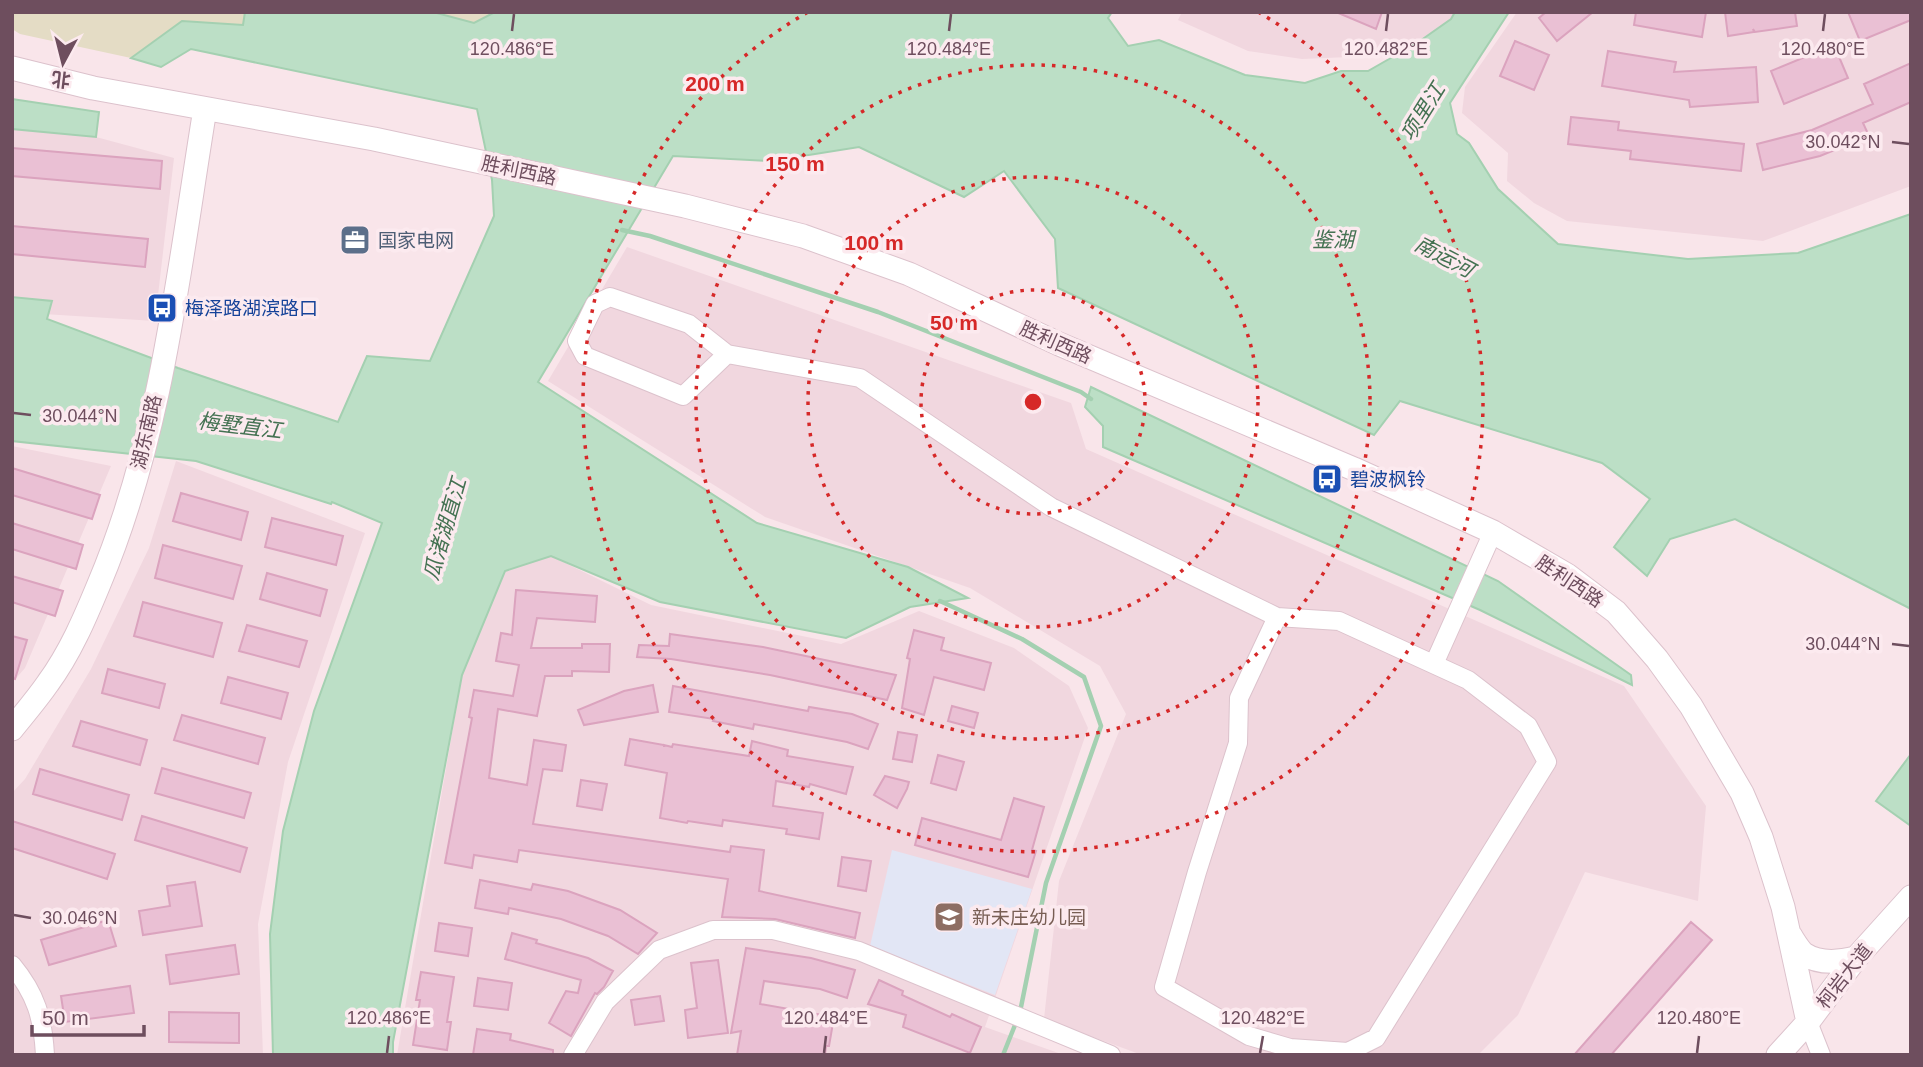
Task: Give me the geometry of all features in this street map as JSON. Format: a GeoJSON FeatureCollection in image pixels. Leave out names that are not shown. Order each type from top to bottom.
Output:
{"type":"FeatureCollection","features":[{"type":"Feature","properties":{"kind":"street","name":"胜利西路"},"geometry":{"type":"LineString","coordinates":[[12,68],[93,88],[374,139],[685,206],[803,236],[909,274],[1059,344],[1493,532],[1567,575],[1616,612],[1657,659],[1691,706],[1742,793],[1761,838],[1783,906],[1808,1022]]}},
{"type":"Feature","properties":{"kind":"street","name":"湖东南路"},"geometry":{"type":"LineString","coordinates":[[12,729],[49,682],[82,624],[120,533],[139,469],[167,337],[205,109]]}},
{"type":"Feature","properties":{"kind":"street"},"geometry":{"type":"LineString","coordinates":[[727,354],[684,396],[585,356],[577,341],[595,304],[610,297],[689,324],[727,354],[860,378],[1051,507],[1277,617],[1339,621],[1434,664],[1468,680],[1528,726],[1547,762],[1376,1038],[1348,1052],[1290,1048],[1248,1036],[1164,987],[1238,743],[1239,698],[1277,617]]}},
{"type":"Feature","properties":{"kind":"street"},"geometry":{"type":"LineString","coordinates":[[1434,664],[1493,532]]}},
{"type":"Feature","properties":{"kind":"street","name":"柯岩大道"},"geometry":{"type":"LineString","coordinates":[[1778,1055],[1808,1022],[1856,958],[1911,897]]}},
{"type":"Feature","properties":{"kind":"street"},"geometry":{"type":"LineString","coordinates":[[1783,906],[1789,933],[1803,953],[1818,960],[1840,962],[1856,958]]}},
{"type":"Feature","properties":{"kind":"street"},"geometry":{"type":"LineString","coordinates":[[573,1055],[604,1002],[659,950],[713,930],[773,930],[859,951],[1111,1055]]}},
{"type":"Feature","properties":{"kind":"street"},"geometry":{"type":"LineString","coordinates":[[12,965],[29,986],[44,1028],[45,1055]]}},
{"type":"Feature","properties":{"kind":"street"},"geometry":{"type":"LineString","coordinates":[[1808,1022],[1821,1055]]}},
{"type":"Feature","properties":{"kind":"street"},"geometry":{"type":"LineString","coordinates":[[1243,1055],[1248,1036]]}},
{"type":"Feature","properties":{"kind":"shaded area"},"geometry":{"type":"Polygon","coordinates":[[[12,12],[245,12],[243,25],[182,21],[131,58],[20,34],[12,29],[12,12]]]}},
{"type":"Feature","properties":{"kind":"shaded area"},"geometry":{"type":"Polygon","coordinates":[[[433,12],[495,12],[474,23],[433,12]]]}},
{"type":"Feature","properties":{"kind":"shaded area"},"geometry":{"type":"Polygon","coordinates":[[[1182,12],[1455,12],[1451,19],[1417,43],[1372,56],[1302,59],[1248,51],[1178,20],[1182,12]]]}},
{"type":"Feature","properties":{"kind":"shaded area"},"geometry":{"type":"Polygon","coordinates":[[[1517,12],[1911,12],[1911,186],[1763,241],[1567,221],[1534,203],[1507,181],[1508,153],[1462,113],[1465,87],[1517,12]]]}},
{"type":"Feature","properties":{"kind":"shaded area"},"geometry":{"type":"Polygon","coordinates":[[[12,129],[96,137],[174,158],[155,321],[12,312],[12,129]]]}},
{"type":"Feature","properties":{"kind":"shaded area"},"geometry":{"type":"Polygon","coordinates":[[[627,247],[1071,403],[1086,449],[1624,686],[1706,806],[1698,901],[1585,872],[1518,1015],[1478,1055],[1142,1055],[1044,1019],[1059,881],[1126,714],[1100,666],[970,588],[765,517],[548,381],[627,247]]]}},
{"type":"Feature","properties":{"kind":"shaded area"},"geometry":{"type":"Polygon","coordinates":[[[12,446],[111,466],[25,668],[12,683],[12,446]]]}},
{"type":"Feature","properties":{"kind":"shaded area"},"geometry":{"type":"Polygon","coordinates":[[[176,461],[365,533],[288,762],[258,924],[263,1055],[12,1055],[12,793],[25,779],[91,669],[149,548],[176,461]]]}},
{"type":"Feature","properties":{"kind":"shaded area"},"geometry":{"type":"Polygon","coordinates":[[[551,556],[651,605],[841,644],[919,611],[1014,648],[1069,686],[1088,728],[985,1027],[1064,1055],[397,1055],[462,675],[505,571],[551,556]]]}},
{"type":"Feature","properties":{"kind":"shaded area","name":"新未庄幼儿园"},"geometry":{"type":"Polygon","coordinates":[[[892,850],[1032,889],[995,995],[870,946],[892,850]]]}},
{"type":"Feature","properties":{"kind":"water","name":"鉴湖"},"geometry":{"type":"Polygon","coordinates":[[[245,12],[433,12],[474,23],[495,12],[1112,12],[1108,18],[1128,46],[1159,40],[1245,75],[1305,83],[1341,71],[1368,71],[1417,43],[1451,19],[1455,12],[1509,12],[1450,103],[1457,134],[1469,143],[1498,189],[1558,244],[1688,259],[1798,253],[1911,214],[1911,609],[1735,519],[1670,539],[1647,576],[1614,547],[1650,499],[1602,463],[1400,401],[1374,435],[1058,288],[1055,239],[1004,171],[964,197],[859,147],[771,161],[673,156],[538,382],[757,523],[908,567],[968,598],[910,607],[846,638],[660,602],[551,556],[505,571],[462,675],[393,1042],[393,1055],[273,1055],[270,934],[283,831],[314,711],[382,523],[332,502],[331,504],[196,461],[12,441],[12,297],[52,301],[47,319],[178,368],[338,422],[367,356],[430,361],[494,216],[492,180],[477,109],[191,49],[161,67],[131,58],[182,21],[243,25],[245,12]]]}},
{"type":"Feature","properties":{"kind":"water"},"geometry":{"type":"Polygon","coordinates":[[[12,99],[99,112],[96,137],[12,129],[12,99]]]}},
{"type":"Feature","properties":{"kind":"water"},"geometry":{"type":"Polygon","coordinates":[[[1091,387],[1498,581],[1631,675],[1632,685],[1480,610],[1103,447],[1103,426],[1085,407],[1091,387]]]}},
{"type":"Feature","properties":{"kind":"water"},"geometry":{"type":"Polygon","coordinates":[[[1911,754],[1911,826],[1876,801],[1911,754]]]}},
{"type":"Feature","properties":{"kind":"building"},"geometry":{"type":"Polygon","coordinates":[[[1336,12],[1382,12],[1376,29],[1336,12]]]}},
{"type":"Feature","properties":{"kind":"building"},"geometry":{"type":"Polygon","coordinates":[[[1546,12],[1593,12],[1557,41],[1539,18],[1546,12]]]}},
{"type":"Feature","properties":{"kind":"building"},"geometry":{"type":"Polygon","coordinates":[[[1636,12],[1706,12],[1702,37],[1634,25],[1636,12]]]}},
{"type":"Feature","properties":{"kind":"building"},"geometry":{"type":"Polygon","coordinates":[[[1725,12],[1795,12],[1797,26],[1755,32],[1753,29],[1754,32],[1728,36],[1725,12]]]}},
{"type":"Feature","properties":{"kind":"building"},"geometry":{"type":"Polygon","coordinates":[[[1848,12],[1911,12],[1911,20],[1860,41],[1848,12]]]}},
{"type":"Feature","properties":{"kind":"building"},"geometry":{"type":"Polygon","coordinates":[[[1515,41],[1549,55],[1534,90],[1500,76],[1515,41]]]}},
{"type":"Feature","properties":{"kind":"building"},"geometry":{"type":"Polygon","coordinates":[[[1834,45],[1848,78],[1784,104],[1771,71],[1834,45]]]}},
{"type":"Feature","properties":{"kind":"building"},"geometry":{"type":"Polygon","coordinates":[[[1608,51],[1676,62],[1674,72],[1756,67],[1758,102],[1690,107],[1689,100],[1602,86],[1608,51]]]}},
{"type":"Feature","properties":{"kind":"building"},"geometry":{"type":"Polygon","coordinates":[[[1911,63],[1911,102],[1863,123],[1869,136],[1820,156],[1763,170],[1757,144],[1812,130],[1873,104],[1864,84],[1911,63]]]}},
{"type":"Feature","properties":{"kind":"building"},"geometry":{"type":"Polygon","coordinates":[[[1571,117],[1619,122],[1618,130],[1744,144],[1741,171],[1630,159],[1631,151],[1568,144],[1571,117]]]}},
{"type":"Feature","properties":{"kind":"building"},"geometry":{"type":"Polygon","coordinates":[[[12,148],[162,161],[160,189],[12,176],[12,148]]]}},
{"type":"Feature","properties":{"kind":"building"},"geometry":{"type":"Polygon","coordinates":[[[12,226],[148,239],[145,267],[12,254],[12,226]]]}},
{"type":"Feature","properties":{"kind":"building"},"geometry":{"type":"Polygon","coordinates":[[[12,468],[100,495],[92,519],[12,495],[12,468]]]}},
{"type":"Feature","properties":{"kind":"building"},"geometry":{"type":"Polygon","coordinates":[[[181,493],[248,512],[241,540],[173,521],[181,493]]]}},
{"type":"Feature","properties":{"kind":"building"},"geometry":{"type":"Polygon","coordinates":[[[272,518],[343,536],[336,565],[265,547],[272,518]]]}},
{"type":"Feature","properties":{"kind":"building"},"geometry":{"type":"Polygon","coordinates":[[[12,523],[83,545],[76,569],[12,549],[12,523]]]}},
{"type":"Feature","properties":{"kind":"building"},"geometry":{"type":"Polygon","coordinates":[[[163,545],[242,566],[233,599],[155,578],[163,545]]]}},
{"type":"Feature","properties":{"kind":"building"},"geometry":{"type":"Polygon","coordinates":[[[267,573],[327,590],[320,616],[260,599],[267,573]]]}},
{"type":"Feature","properties":{"kind":"building"},"geometry":{"type":"Polygon","coordinates":[[[12,576],[63,591],[55,616],[12,602],[12,576]]]}},
{"type":"Feature","properties":{"kind":"building"},"geometry":{"type":"Polygon","coordinates":[[[516,590],[597,596],[595,622],[537,618],[531,648],[582,648],[582,644],[610,644],[609,672],[572,671],[572,676],[545,676],[537,716],[498,709],[489,778],[527,785],[534,740],[566,745],[562,771],[543,769],[533,824],[730,852],[731,846],[764,850],[759,891],[860,913],[855,938],[775,919],[722,917],[728,879],[519,850],[517,862],[474,855],[472,868],[445,863],[472,718],[469,717],[474,690],[513,696],[519,665],[496,661],[501,633],[512,635],[516,590]]]}},
{"type":"Feature","properties":{"kind":"building"},"geometry":{"type":"Polygon","coordinates":[[[143,602],[222,623],[213,657],[134,636],[143,602]]]}},
{"type":"Feature","properties":{"kind":"building"},"geometry":{"type":"Polygon","coordinates":[[[247,625],[307,641],[299,667],[239,651],[247,625]]]}},
{"type":"Feature","properties":{"kind":"building"},"geometry":{"type":"Polygon","coordinates":[[[914,630],[944,638],[941,650],[991,663],[984,690],[934,677],[924,715],[902,708],[910,659],[907,658],[914,630]]]}},
{"type":"Feature","properties":{"kind":"building"},"geometry":{"type":"Polygon","coordinates":[[[670,634],[763,647],[896,675],[887,700],[770,675],[671,659],[637,657],[639,645],[669,646],[670,634]]]}},
{"type":"Feature","properties":{"kind":"building"},"geometry":{"type":"Polygon","coordinates":[[[12,636],[27,640],[15,679],[12,678],[12,636]]]}},
{"type":"Feature","properties":{"kind":"building"},"geometry":{"type":"Polygon","coordinates":[[[108,669],[165,684],[159,708],[102,693],[108,669]]]}},
{"type":"Feature","properties":{"kind":"building"},"geometry":{"type":"Polygon","coordinates":[[[228,677],[288,693],[281,719],[221,703],[228,677]]]}},
{"type":"Feature","properties":{"kind":"building"},"geometry":{"type":"Polygon","coordinates":[[[653,685],[658,712],[584,725],[578,710],[624,691],[653,685]]]}},
{"type":"Feature","properties":{"kind":"building"},"geometry":{"type":"Polygon","coordinates":[[[673,686],[808,711],[809,707],[852,714],[878,724],[868,749],[847,742],[754,724],[753,729],[669,712],[673,686]]]}},
{"type":"Feature","properties":{"kind":"building"},"geometry":{"type":"Polygon","coordinates":[[[952,706],[978,713],[974,728],[948,721],[952,706]]]}},
{"type":"Feature","properties":{"kind":"building"},"geometry":{"type":"Polygon","coordinates":[[[182,715],[265,738],[258,764],[174,740],[182,715]]]}},
{"type":"Feature","properties":{"kind":"building"},"geometry":{"type":"Polygon","coordinates":[[[81,721],[147,740],[140,765],[73,746],[81,721]]]}},
{"type":"Feature","properties":{"kind":"building"},"geometry":{"type":"Polygon","coordinates":[[[898,732],[917,735],[912,762],[893,759],[898,732]]]}},
{"type":"Feature","properties":{"kind":"building"},"geometry":{"type":"Polygon","coordinates":[[[630,739],[749,756],[752,741],[788,750],[787,756],[853,767],[846,794],[810,784],[809,787],[776,781],[773,806],[823,813],[819,839],[786,834],[787,829],[723,820],[722,826],[687,823],[660,818],[667,773],[625,765],[630,739]]]}},
{"type":"Feature","properties":{"kind":"building"},"geometry":{"type":"Polygon","coordinates":[[[938,755],[964,762],[956,790],[931,783],[938,755]]]}},
{"type":"Feature","properties":{"kind":"building"},"geometry":{"type":"Polygon","coordinates":[[[162,768],[251,793],[244,818],[155,793],[162,768]]]}},
{"type":"Feature","properties":{"kind":"building"},"geometry":{"type":"Polygon","coordinates":[[[40,769],[129,795],[122,820],[33,794],[40,769]]]}},
{"type":"Feature","properties":{"kind":"building"},"geometry":{"type":"Polygon","coordinates":[[[885,776],[909,782],[897,808],[874,795],[885,776]]]}},
{"type":"Feature","properties":{"kind":"building"},"geometry":{"type":"Polygon","coordinates":[[[581,780],[607,784],[602,810],[577,806],[581,780]]]}},
{"type":"Feature","properties":{"kind":"building"},"geometry":{"type":"Polygon","coordinates":[[[1014,798],[1044,807],[1032,850],[1036,851],[1028,877],[915,845],[922,818],[1001,840],[1014,798]]]}},
{"type":"Feature","properties":{"kind":"building"},"geometry":{"type":"Polygon","coordinates":[[[142,816],[247,848],[240,872],[135,840],[142,816]]]}},
{"type":"Feature","properties":{"kind":"building"},"geometry":{"type":"Polygon","coordinates":[[[12,821],[115,854],[107,879],[12,848],[12,821]]]}},
{"type":"Feature","properties":{"kind":"building"},"geometry":{"type":"Polygon","coordinates":[[[842,857],[871,861],[866,891],[838,886],[842,857]]]}},
{"type":"Feature","properties":{"kind":"building"},"geometry":{"type":"Polygon","coordinates":[[[480,880],[531,890],[533,884],[568,891],[620,910],[657,933],[638,954],[608,936],[561,919],[509,908],[508,914],[475,908],[480,880]]]}},
{"type":"Feature","properties":{"kind":"building"},"geometry":{"type":"Polygon","coordinates":[[[195,882],[202,926],[143,935],[139,911],[170,906],[167,886],[195,882]]]}},
{"type":"Feature","properties":{"kind":"building"},"geometry":{"type":"Polygon","coordinates":[[[108,920],[116,946],[49,965],[41,940],[108,920]]]}},
{"type":"Feature","properties":{"kind":"building"},"geometry":{"type":"Polygon","coordinates":[[[1691,922],[1712,940],[1611,1055],[1574,1055],[1691,922]]]}},
{"type":"Feature","properties":{"kind":"building"},"geometry":{"type":"Polygon","coordinates":[[[439,923],[472,928],[468,956],[435,951],[439,923]]]}},
{"type":"Feature","properties":{"kind":"building"},"geometry":{"type":"Polygon","coordinates":[[[512,933],[588,958],[613,971],[604,987],[595,993],[571,1036],[549,1023],[566,991],[578,993],[581,980],[505,959],[512,933]]]}},
{"type":"Feature","properties":{"kind":"building"},"geometry":{"type":"Polygon","coordinates":[[[235,945],[239,974],[170,984],[166,955],[235,945]]]}},
{"type":"Feature","properties":{"kind":"building"},"geometry":{"type":"Polygon","coordinates":[[[746,948],[811,958],[855,970],[847,998],[820,989],[764,981],[760,1004],[834,1017],[825,1055],[737,1055],[741,1031],[731,1033],[746,948]]]}},
{"type":"Feature","properties":{"kind":"building"},"geometry":{"type":"Polygon","coordinates":[[[718,960],[728,1033],[688,1038],[685,1010],[697,1008],[691,963],[718,960]]]}},
{"type":"Feature","properties":{"kind":"building"},"geometry":{"type":"Polygon","coordinates":[[[421,972],[454,977],[447,1022],[451,1022],[447,1050],[413,1045],[421,972]]]}},
{"type":"Feature","properties":{"kind":"building"},"geometry":{"type":"Polygon","coordinates":[[[478,978],[512,983],[508,1010],[474,1006],[478,978]]]}},
{"type":"Feature","properties":{"kind":"building"},"geometry":{"type":"Polygon","coordinates":[[[879,980],[903,991],[902,995],[950,1017],[952,1014],[981,1027],[970,1053],[903,1027],[906,1015],[868,1004],[879,980]]]}},
{"type":"Feature","properties":{"kind":"building"},"geometry":{"type":"Polygon","coordinates":[[[130,986],[134,1013],[65,1022],[61,996],[130,986]]]}},
{"type":"Feature","properties":{"kind":"building"},"geometry":{"type":"Polygon","coordinates":[[[660,996],[664,1021],[635,1025],[631,1000],[660,996]]]}},
{"type":"Feature","properties":{"kind":"building"},"geometry":{"type":"Polygon","coordinates":[[[169,1012],[239,1013],[239,1043],[169,1042],[169,1012]]]}},
{"type":"Feature","properties":{"kind":"building"},"geometry":{"type":"Polygon","coordinates":[[[477,1029],[511,1034],[510,1040],[553,1050],[553,1055],[473,1055],[477,1029]]]}},
{"type":"Feature","properties":{"kind":"waterway"},"geometry":{"type":"LineString","coordinates":[[622,230],[650,236],[878,312],[1081,392],[1091,399]]}},
{"type":"Feature","properties":{"kind":"waterway"},"geometry":{"type":"LineString","coordinates":[[940,601],[1022,639],[1084,677],[1101,726],[1046,883],[1020,1012]]}},
{"type":"Feature","properties":{"kind":"waterway"},"geometry":{"type":"LineString","coordinates":[[1003,1055],[1017,1020]]}},
{"type":"Feature","properties":{"kind":"place","name":"国家电网"},"geometry":{"type":"Point","coordinates":[355,240]}},
{"type":"Feature","properties":{"kind":"place","name":"梅泽路湖滨路口"},"geometry":{"type":"Point","coordinates":[162,308]}},
{"type":"Feature","properties":{"kind":"place","name":"碧波枫铃"},"geometry":{"type":"Point","coordinates":[1327,479]}},
{"type":"Feature","properties":{"kind":"place","name":"新未庄幼儿园"},"geometry":{"type":"Point","coordinates":[949,917]}},
{"type":"Feature","properties":{"kind":"water label","name":"项里江"},"geometry":{"type":"Point","coordinates":[1423,112]}},
{"type":"Feature","properties":{"kind":"water label","name":"南运河"},"geometry":{"type":"Point","coordinates":[1444,257]}},
{"type":"Feature","properties":{"kind":"water label","name":"梅墅直江"},"geometry":{"type":"Point","coordinates":[240,426]}},
{"type":"Feature","properties":{"kind":"water label","name":"瓜渚湖直江"},"geometry":{"type":"Point","coordinates":[445,529]}}]}
